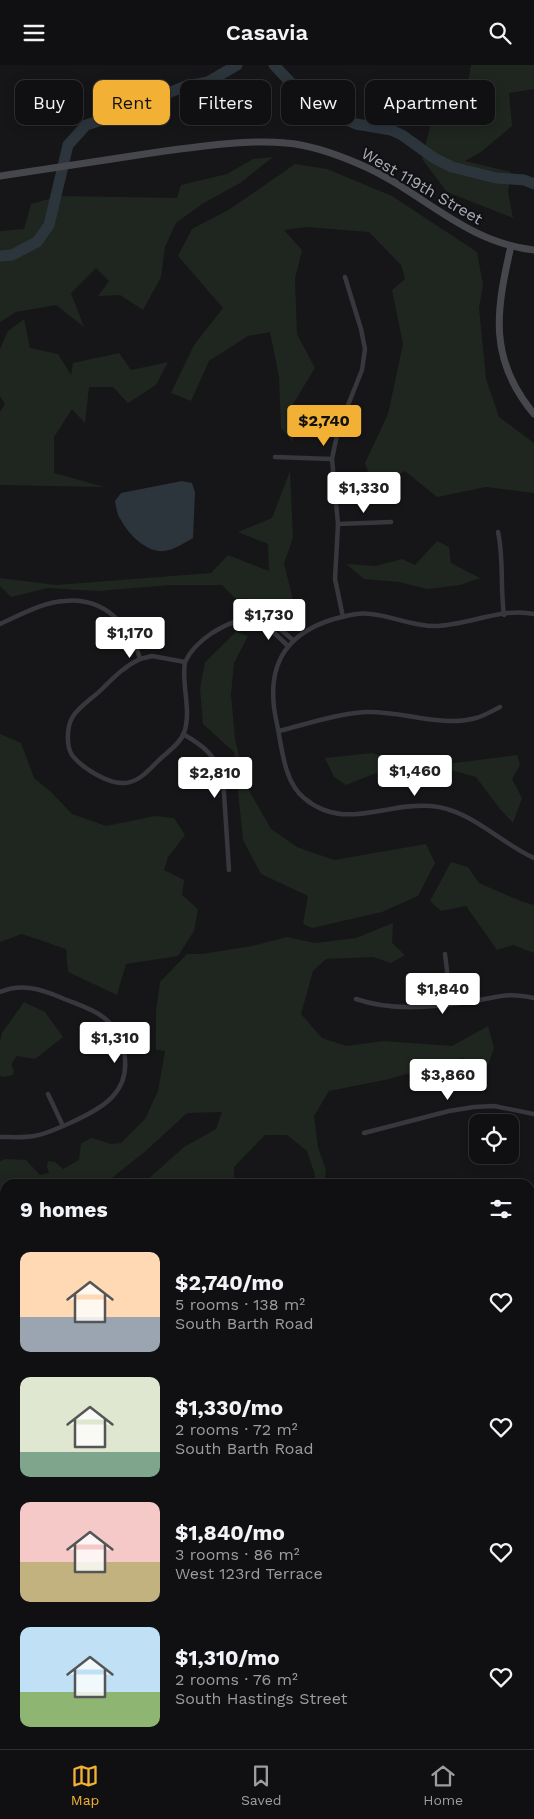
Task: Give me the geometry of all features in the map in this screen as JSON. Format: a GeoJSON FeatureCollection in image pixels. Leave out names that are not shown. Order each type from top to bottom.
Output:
{"type":"FeatureCollection","features":[{"type":"Feature","properties":{"kind":"street","name":"West 119th Street"},"geometry":{"type":"LineString","coordinates":[[0,176],[197,147],[264,142],[289,143],[323,151],[361,165],[392,181],[476,233],[496,243],[534,250]]}},
{"type":"Feature","properties":{"kind":"street"},"geometry":{"type":"LineString","coordinates":[[511,246],[501,291],[499,334],[508,372],[534,414]]}},
{"type":"Feature","properties":{"kind":"street"},"geometry":{"type":"LineString","coordinates":[[343,617],[335,579],[338,524],[332,459],[338,430],[362,370],[365,349],[345,277]]}},
{"type":"Feature","properties":{"kind":"street"},"geometry":{"type":"LineString","coordinates":[[275,457],[332,459]]}},
{"type":"Feature","properties":{"kind":"street"},"geometry":{"type":"LineString","coordinates":[[338,524],[391,522]]}},
{"type":"Feature","properties":{"kind":"street"},"geometry":{"type":"LineString","coordinates":[[498,532],[501,547],[501,587],[504,615]]}},
{"type":"Feature","properties":{"kind":"street"},"geometry":{"type":"LineString","coordinates":[[0,623],[52,603],[72,601],[95,604],[109,611],[124,625],[138,650],[140,659]]}},
{"type":"Feature","properties":{"kind":"street"},"geometry":{"type":"LineString","coordinates":[[534,614],[519,613],[440,626],[426,626],[370,614],[343,617],[318,624],[293,640],[278,666],[273,686],[274,709],[288,771],[293,785],[302,796],[316,807],[335,814],[354,815],[429,805],[445,807],[492,831],[534,858]]}},
{"type":"Feature","properties":{"kind":"street"},"geometry":{"type":"LineString","coordinates":[[185,662],[152,656],[140,659],[126,666],[72,718],[68,739],[71,753],[97,775],[113,782],[124,783],[134,781],[146,773],[183,735],[187,707],[184,678],[185,662],[196,645],[225,625],[238,620],[254,619],[274,625],[293,640]]}},
{"type":"Feature","properties":{"kind":"street"},"geometry":{"type":"LineString","coordinates":[[265,623],[288,646]]}},
{"type":"Feature","properties":{"kind":"street"},"geometry":{"type":"LineString","coordinates":[[278,731],[349,714],[366,712],[462,721],[481,717],[500,707]]}},
{"type":"Feature","properties":{"kind":"street"},"geometry":{"type":"LineString","coordinates":[[183,735],[202,745],[218,764],[223,778],[229,869]]}},
{"type":"Feature","properties":{"kind":"street"},"geometry":{"type":"LineString","coordinates":[[445,954],[451,1005]]}},
{"type":"Feature","properties":{"kind":"street"},"geometry":{"type":"LineString","coordinates":[[0,992],[19,987],[36,989],[93,1011],[111,1025],[120,1040],[125,1058],[125,1068],[118,1090],[103,1107],[63,1126],[35,1136],[0,1137]]}},
{"type":"Feature","properties":{"kind":"street"},"geometry":{"type":"LineString","coordinates":[[356,999],[372,1005],[416,1007],[451,1005],[510,994],[534,998]]}},
{"type":"Feature","properties":{"kind":"street"},"geometry":{"type":"LineString","coordinates":[[48,1094],[63,1126]]}},
{"type":"Feature","properties":{"kind":"street"},"geometry":{"type":"LineString","coordinates":[[364,1133],[449,1111],[474,1107],[494,1106],[534,1114]]}},
{"type":"Feature","properties":{"kind":"shaded area"},"geometry":{"type":"Polygon","coordinates":[[[471,65],[534,65],[534,89],[509,93],[512,126],[481,152],[465,161],[511,172],[508,192],[513,218],[447,192],[422,159],[430,125],[495,125],[495,80],[468,80],[471,65]]]}},
{"type":"Feature","properties":{"kind":"shaded area"},"geometry":{"type":"Polygon","coordinates":[[[273,157],[240,183],[202,204],[176,223],[165,247],[161,277],[143,310],[120,295],[98,296],[109,281],[96,268],[71,293],[84,327],[56,305],[16,312],[0,322],[0,231],[24,229],[31,204],[60,196],[177,198],[181,185],[227,174],[253,159],[273,157]]]}},
{"type":"Feature","properties":{"kind":"shaded area"},"geometry":{"type":"Polygon","coordinates":[[[295,164],[327,169],[392,196],[477,252],[483,285],[479,308],[486,379],[499,417],[534,443],[534,493],[486,487],[437,497],[405,471],[374,489],[365,463],[388,414],[403,344],[392,290],[405,279],[401,265],[369,232],[306,227],[284,230],[302,250],[295,279],[297,334],[315,368],[293,404],[293,442],[281,428],[279,377],[270,332],[248,336],[209,361],[191,401],[171,393],[194,345],[223,308],[178,256],[192,229],[230,209],[295,164]]]}},
{"type":"Feature","properties":{"kind":"shaded area"},"geometry":{"type":"Polygon","coordinates":[[[24,319],[30,348],[58,354],[71,375],[73,363],[119,353],[131,370],[168,362],[156,385],[128,403],[113,387],[89,387],[85,423],[72,409],[54,437],[54,473],[104,487],[0,485],[0,412],[5,404],[0,396],[0,349],[8,331],[24,319]]]}},
{"type":"Feature","properties":{"kind":"shaded area"},"geometry":{"type":"Polygon","coordinates":[[[290,471],[293,538],[284,563],[293,600],[281,613],[270,600],[235,598],[222,585],[171,585],[98,591],[48,588],[11,597],[0,586],[0,578],[56,585],[211,573],[228,555],[269,571],[268,544],[238,532],[272,518],[290,471]]]}},
{"type":"Feature","properties":{"kind":"shaded area"},"geometry":{"type":"Polygon","coordinates":[[[182,481],[192,483],[195,492],[193,538],[175,548],[164,551],[158,551],[145,546],[124,525],[115,501],[121,493],[182,481]]]}},
{"type":"Feature","properties":{"kind":"shaded area"},"geometry":{"type":"Polygon","coordinates":[[[437,541],[449,547],[451,563],[480,578],[460,585],[427,589],[399,582],[364,579],[346,564],[376,566],[402,559],[415,565],[437,541]]]}},
{"type":"Feature","properties":{"kind":"shaded area"},"geometry":{"type":"Polygon","coordinates":[[[236,632],[248,636],[234,663],[231,695],[235,739],[246,785],[271,829],[297,847],[334,860],[426,844],[435,863],[418,896],[382,912],[312,928],[303,924],[308,896],[261,874],[243,840],[234,752],[203,724],[200,689],[205,662],[236,632]]]}},
{"type":"Feature","properties":{"kind":"shaded area"},"geometry":{"type":"Polygon","coordinates":[[[0,734],[21,743],[34,778],[51,792],[72,814],[106,826],[155,816],[174,818],[185,835],[168,857],[164,870],[184,880],[182,895],[198,909],[194,931],[178,956],[126,964],[117,995],[68,972],[66,949],[22,934],[0,942],[0,734]]]}},
{"type":"Feature","properties":{"kind":"shaded area"},"geometry":{"type":"Polygon","coordinates":[[[372,753],[393,760],[421,755],[454,763],[517,755],[520,765],[512,779],[522,798],[513,823],[476,777],[433,765],[384,770],[346,785],[334,777],[325,758],[372,753]]]}},
{"type":"Feature","properties":{"kind":"shaded area"},"geometry":{"type":"Polygon","coordinates":[[[451,862],[468,867],[479,883],[534,905],[534,953],[513,945],[497,950],[466,906],[441,911],[430,901],[451,862]]]}},
{"type":"Feature","properties":{"kind":"shaded area"},"geometry":{"type":"Polygon","coordinates":[[[393,923],[392,943],[405,955],[391,963],[373,957],[326,959],[313,971],[301,1014],[322,1038],[346,1046],[384,1041],[452,1046],[488,1026],[494,1048],[488,1065],[462,1058],[389,1079],[329,1091],[314,1116],[318,1147],[326,1170],[325,1179],[315,1179],[307,1151],[287,1135],[265,1135],[234,1167],[234,1179],[148,1179],[184,1147],[216,1129],[222,1112],[187,1113],[148,1149],[110,1179],[0,1179],[0,1161],[5,1159],[26,1160],[40,1175],[49,1173],[48,1161],[55,1162],[63,1169],[79,1160],[81,1143],[92,1138],[111,1144],[121,1143],[145,1119],[158,1091],[165,1051],[156,1050],[156,1011],[160,982],[187,954],[202,954],[252,946],[287,937],[315,943],[356,938],[393,923]]]}},
{"type":"Feature","properties":{"kind":"shaded area"},"geometry":{"type":"Polygon","coordinates":[[[24,1002],[45,1012],[63,1037],[35,1059],[17,1056],[12,1063],[13,1075],[0,1076],[0,1042],[2,1033],[24,1002]]]}},
{"type":"Feature","properties":{"kind":"waterway"},"geometry":{"type":"LineString","coordinates":[[0,256],[12,255],[37,242],[49,225],[68,145],[86,125],[112,117],[141,112],[161,96],[183,87],[208,82],[237,65]]}},
{"type":"Feature","properties":{"kind":"waterway"},"geometry":{"type":"LineString","coordinates":[[274,65],[311,104],[323,110],[356,124],[391,130],[402,135],[434,158],[452,167],[496,178],[524,180],[534,184]]}}]}
